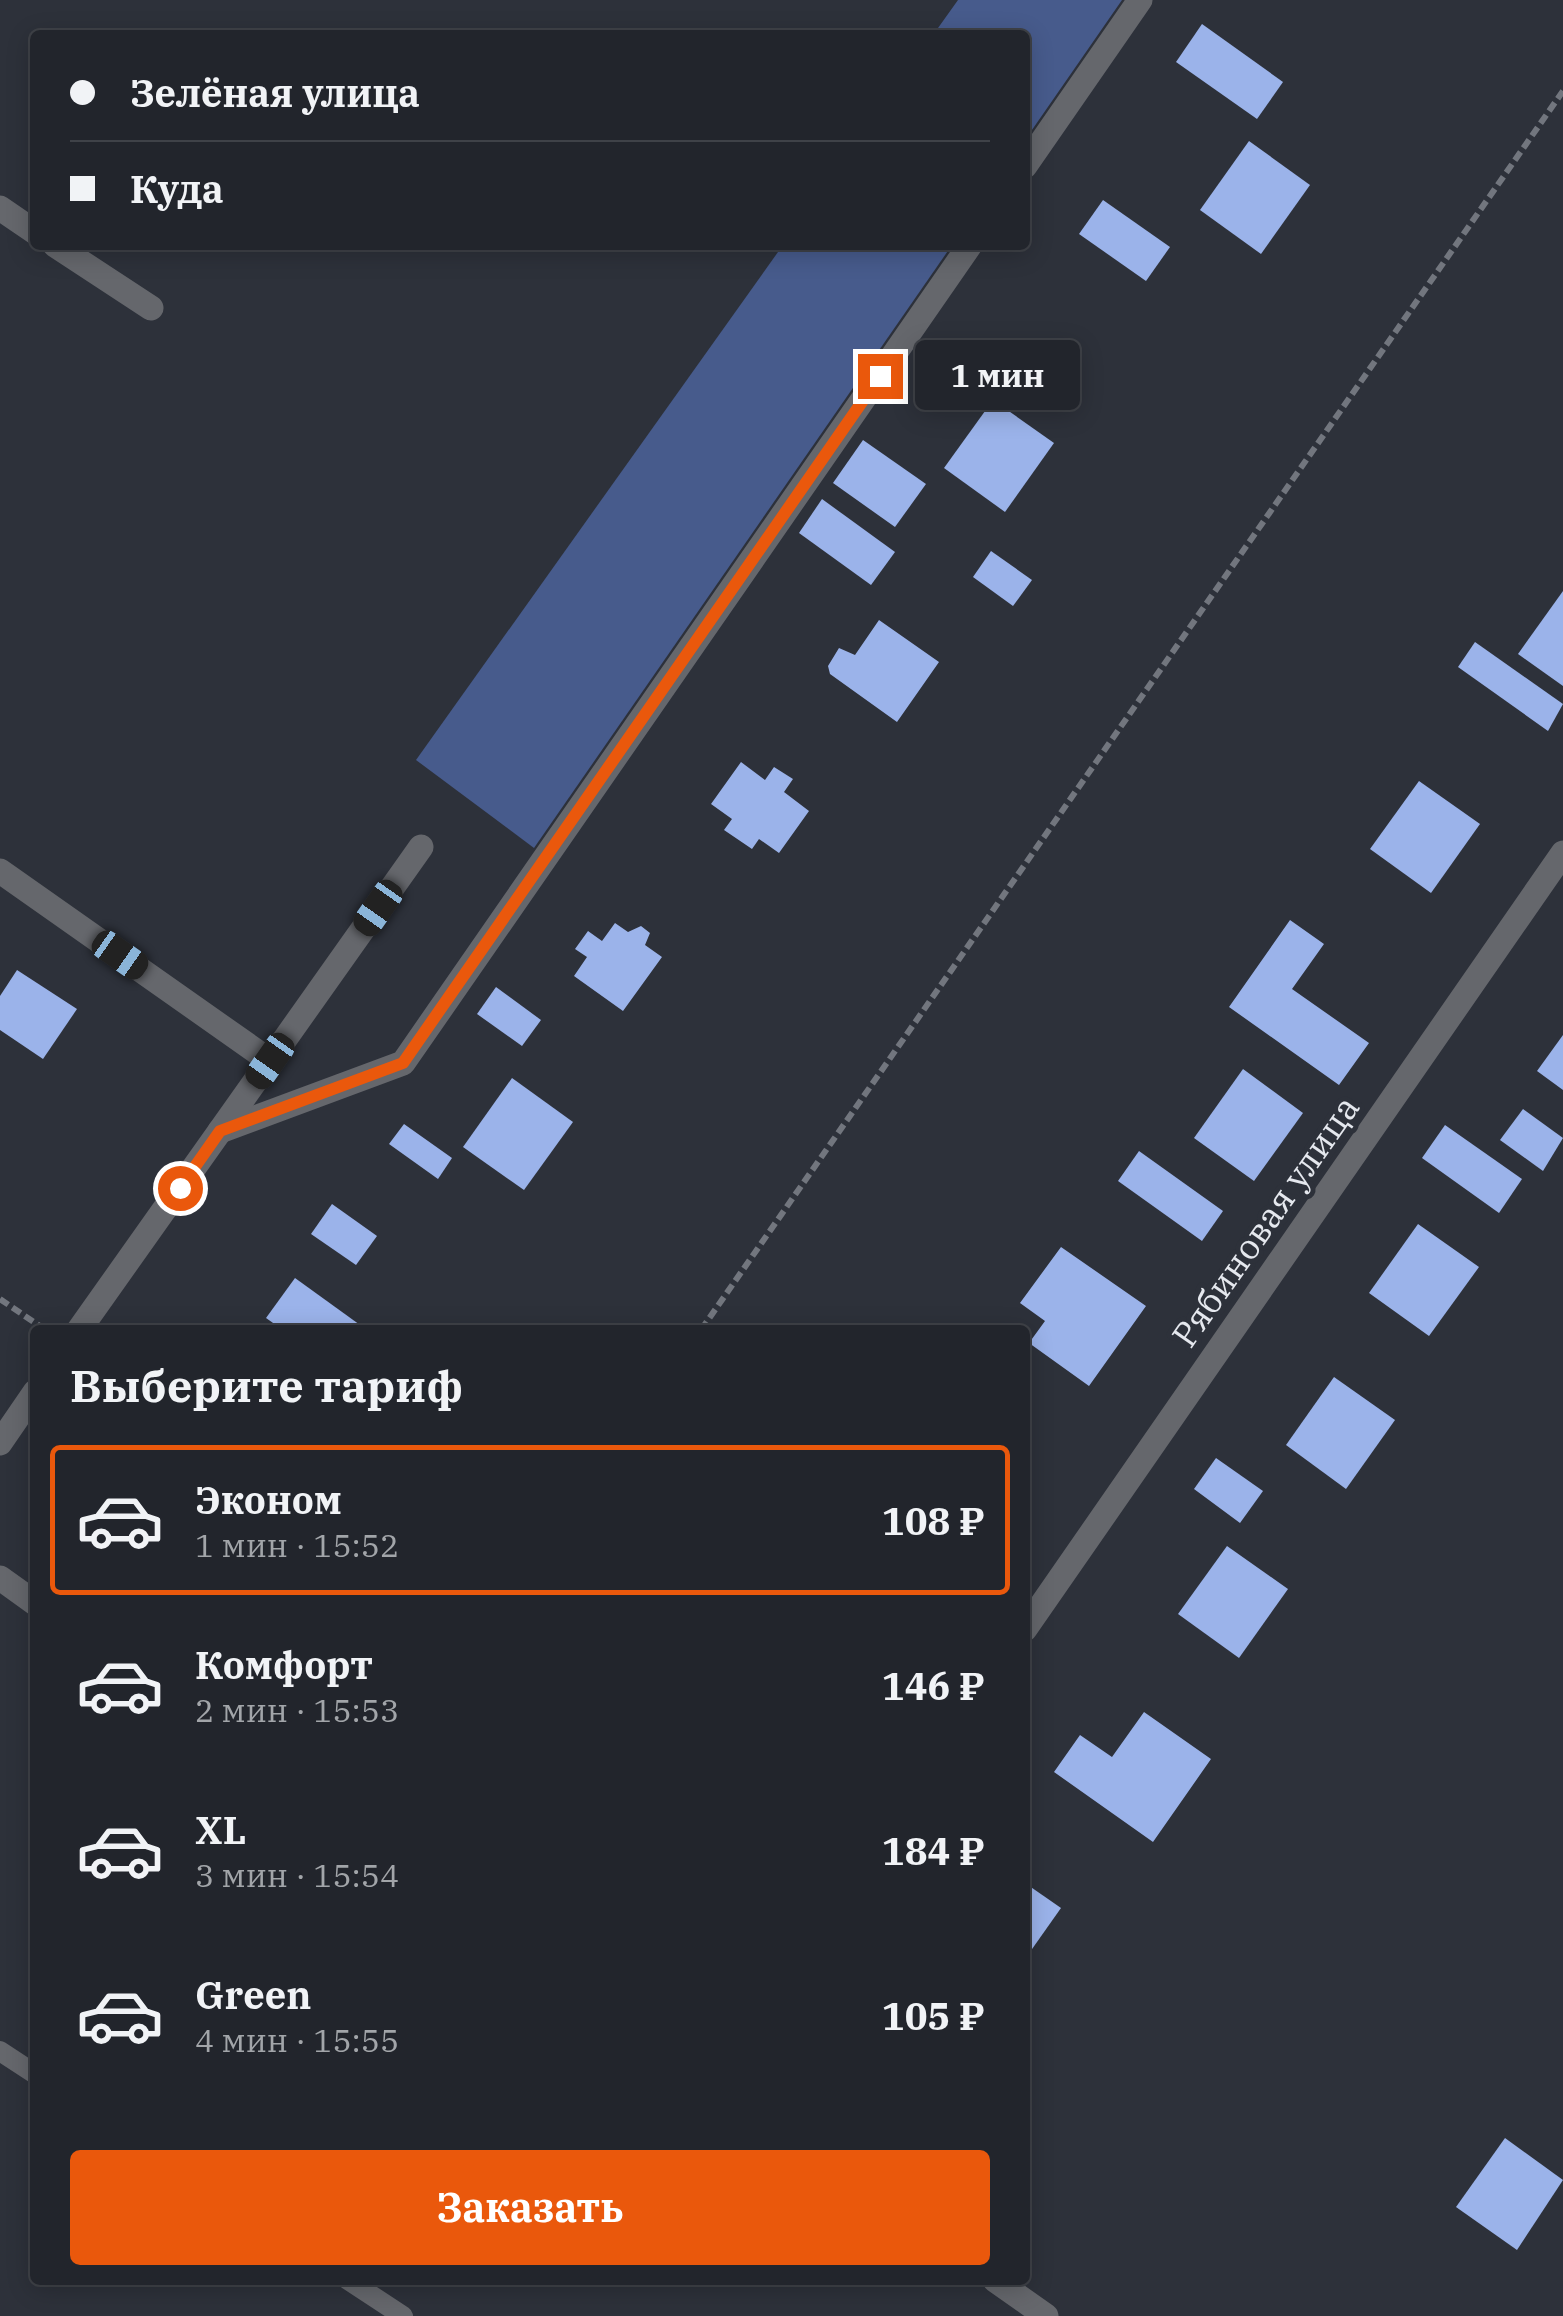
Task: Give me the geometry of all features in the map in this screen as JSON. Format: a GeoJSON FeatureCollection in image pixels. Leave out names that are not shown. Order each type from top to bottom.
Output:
{"type":"FeatureCollection","features":[{"type":"Feature","properties":{"kind":"street"},"geometry":{"type":"LineString","coordinates":[[1030,159],[1140,0]]}},
{"type":"Feature","properties":{"kind":"street"},"geometry":{"type":"LineString","coordinates":[[0,208],[30,229]]}},
{"type":"Feature","properties":{"kind":"street"},"geometry":{"type":"LineString","coordinates":[[63,250],[151,308]]}},
{"type":"Feature","properties":{"kind":"street"},"geometry":{"type":"LineString","coordinates":[[220,1131],[403,1063],[967,250]]}},
{"type":"Feature","properties":{"kind":"street"},"geometry":{"type":"LineString","coordinates":[[82,1325],[421,847]]}},
{"type":"Feature","properties":{"kind":"street","name":"Рябиновая улица"},"geometry":{"type":"LineString","coordinates":[[1030,1622],[1563,853]]}},
{"type":"Feature","properties":{"kind":"street"},"geometry":{"type":"LineString","coordinates":[[0,870],[270,1061]]}},
{"type":"Feature","properties":{"kind":"street"},"geometry":{"type":"LineString","coordinates":[[0,1443],[30,1399]]}},
{"type":"Feature","properties":{"kind":"street"},"geometry":{"type":"LineString","coordinates":[[0,1578],[30,1599]]}},
{"type":"Feature","properties":{"kind":"street"},"geometry":{"type":"LineString","coordinates":[[1002,2285],[1046,2316]]}},
{"type":"Feature","properties":{"kind":"lane"},"geometry":{"type":"LineString","coordinates":[[0,2050],[30,2071]]}},
{"type":"Feature","properties":{"kind":"lane"},"geometry":{"type":"LineString","coordinates":[[356,2285],[402,2316]]}},
{"type":"Feature","properties":{"kind":"path"},"geometry":{"type":"LineString","coordinates":[[704,1325],[1563,91]]}},
{"type":"Feature","properties":{"kind":"path"},"geometry":{"type":"LineString","coordinates":[[0,1299],[39,1325]]}},
{"type":"Feature","properties":{"kind":"shaded area"},"geometry":{"type":"Polygon","coordinates":[[[958,0],[1122,0],[1030,133],[1030,30],[937,30],[958,0]]]}},
{"type":"Feature","properties":{"kind":"shaded area"},"geometry":{"type":"Polygon","coordinates":[[[779,250],[949,250],[534,848],[416,760],[779,250]]]}},
{"type":"Feature","properties":{"kind":"building"},"geometry":{"type":"Polygon","coordinates":[[[1202,24],[1283,82],[1257,119],[1176,62],[1202,24]]]}},
{"type":"Feature","properties":{"kind":"building"},"geometry":{"type":"Polygon","coordinates":[[[1249,141],[1310,185],[1261,254],[1200,210],[1249,141]]]}},
{"type":"Feature","properties":{"kind":"building"},"geometry":{"type":"Polygon","coordinates":[[[1103,200],[1170,247],[1146,281],[1079,234],[1103,200]]]}},
{"type":"Feature","properties":{"kind":"building"},"geometry":{"type":"Polygon","coordinates":[[[993,400],[1054,443],[1005,512],[944,468],[993,400]]]}},
{"type":"Feature","properties":{"kind":"building"},"geometry":{"type":"Polygon","coordinates":[[[863,440],[926,484],[895,527],[833,483],[863,440]]]}},
{"type":"Feature","properties":{"kind":"building"},"geometry":{"type":"Polygon","coordinates":[[[822,499],[895,552],[871,585],[799,533],[822,499]]]}},
{"type":"Feature","properties":{"kind":"building"},"geometry":{"type":"Polygon","coordinates":[[[991,551],[1032,580],[1013,606],[973,577],[991,551]]]}},
{"type":"Feature","properties":{"kind":"building"},"geometry":{"type":"Polygon","coordinates":[[[1563,591],[1563,686],[1518,654],[1563,591]]]}},
{"type":"Feature","properties":{"kind":"building"},"geometry":{"type":"Polygon","coordinates":[[[879,620],[939,662],[897,722],[830,674],[828,666],[839,648],[855,655],[879,620]]]}},
{"type":"Feature","properties":{"kind":"building"},"geometry":{"type":"Polygon","coordinates":[[[1475,642],[1563,704],[1548,731],[1458,667],[1475,642]]]}},
{"type":"Feature","properties":{"kind":"building"},"geometry":{"type":"Polygon","coordinates":[[[741,762],[765,780],[774,767],[793,779],[784,792],[809,811],[779,853],[759,839],[752,849],[724,830],[732,819],[711,804],[741,762]]]}},
{"type":"Feature","properties":{"kind":"building"},"geometry":{"type":"Polygon","coordinates":[[[1419,781],[1480,824],[1431,893],[1370,849],[1419,781]]]}},
{"type":"Feature","properties":{"kind":"building"},"geometry":{"type":"Polygon","coordinates":[[[1290,920],[1324,944],[1292,989],[1369,1043],[1339,1085],[1229,1007],[1290,920]]]}},
{"type":"Feature","properties":{"kind":"building"},"geometry":{"type":"Polygon","coordinates":[[[615,923],[628,932],[641,926],[650,933],[645,945],[662,957],[623,1011],[574,976],[587,957],[575,949],[588,931],[602,941],[615,923]]]}},
{"type":"Feature","properties":{"kind":"building"},"geometry":{"type":"Polygon","coordinates":[[[17,970],[77,1009],[43,1059],[0,1030],[0,996],[17,970]]]}},
{"type":"Feature","properties":{"kind":"building"},"geometry":{"type":"Polygon","coordinates":[[[496,987],[541,1020],[522,1046],[477,1014],[496,987]]]}},
{"type":"Feature","properties":{"kind":"building"},"geometry":{"type":"Polygon","coordinates":[[[1563,1035],[1563,1090],[1537,1071],[1563,1035]]]}},
{"type":"Feature","properties":{"kind":"building"},"geometry":{"type":"Polygon","coordinates":[[[1243,1069],[1303,1113],[1254,1181],[1194,1138],[1243,1069]]]}},
{"type":"Feature","properties":{"kind":"building"},"geometry":{"type":"Polygon","coordinates":[[[512,1078],[573,1122],[524,1190],[463,1147],[512,1078]]]}},
{"type":"Feature","properties":{"kind":"building"},"geometry":{"type":"Polygon","coordinates":[[[1523,1109],[1563,1138],[1543,1171],[1500,1140],[1523,1109]]]}},
{"type":"Feature","properties":{"kind":"building"},"geometry":{"type":"Polygon","coordinates":[[[404,1124],[452,1158],[438,1179],[389,1144],[404,1124]]]}},
{"type":"Feature","properties":{"kind":"building"},"geometry":{"type":"Polygon","coordinates":[[[1445,1125],[1522,1179],[1499,1213],[1422,1158],[1445,1125]]]}},
{"type":"Feature","properties":{"kind":"building"},"geometry":{"type":"Polygon","coordinates":[[[1139,1151],[1223,1211],[1202,1241],[1118,1181],[1139,1151]]]}},
{"type":"Feature","properties":{"kind":"building"},"geometry":{"type":"Polygon","coordinates":[[[332,1204],[377,1236],[356,1265],[311,1234],[332,1204]]]}},
{"type":"Feature","properties":{"kind":"building"},"geometry":{"type":"Polygon","coordinates":[[[1418,1224],[1479,1267],[1429,1336],[1369,1293],[1418,1224]]]}},
{"type":"Feature","properties":{"kind":"building"},"geometry":{"type":"Polygon","coordinates":[[[1061,1247],[1146,1306],[1089,1386],[1030,1344],[1045,1321],[1020,1303],[1061,1247]]]}},
{"type":"Feature","properties":{"kind":"building"},"geometry":{"type":"Polygon","coordinates":[[[295,1278],[360,1325],[276,1325],[266,1318],[295,1278]]]}},
{"type":"Feature","properties":{"kind":"building"},"geometry":{"type":"Polygon","coordinates":[[[1334,1377],[1395,1420],[1346,1489],[1286,1445],[1334,1377]]]}},
{"type":"Feature","properties":{"kind":"building"},"geometry":{"type":"Polygon","coordinates":[[[1216,1458],[1263,1491],[1240,1523],[1194,1489],[1216,1458]]]}},
{"type":"Feature","properties":{"kind":"building"},"geometry":{"type":"Polygon","coordinates":[[[1227,1546],[1288,1589],[1239,1658],[1178,1614],[1227,1546]]]}},
{"type":"Feature","properties":{"kind":"building"},"geometry":{"type":"Polygon","coordinates":[[[1144,1712],[1211,1759],[1153,1842],[1054,1772],[1080,1735],[1112,1757],[1144,1712]]]}},
{"type":"Feature","properties":{"kind":"building"},"geometry":{"type":"Polygon","coordinates":[[[1030,1886],[1061,1908],[1030,1952],[1030,1886]]]}},
{"type":"Feature","properties":{"kind":"building"},"geometry":{"type":"Polygon","coordinates":[[[1505,2138],[1563,2180],[1517,2250],[1456,2207],[1505,2138]]]}},
{"type":"Feature","properties":{"kind":"route"},"geometry":{"type":"LineString","coordinates":[[180,1188],[220,1131],[403,1063],[880,376]]}}]}
